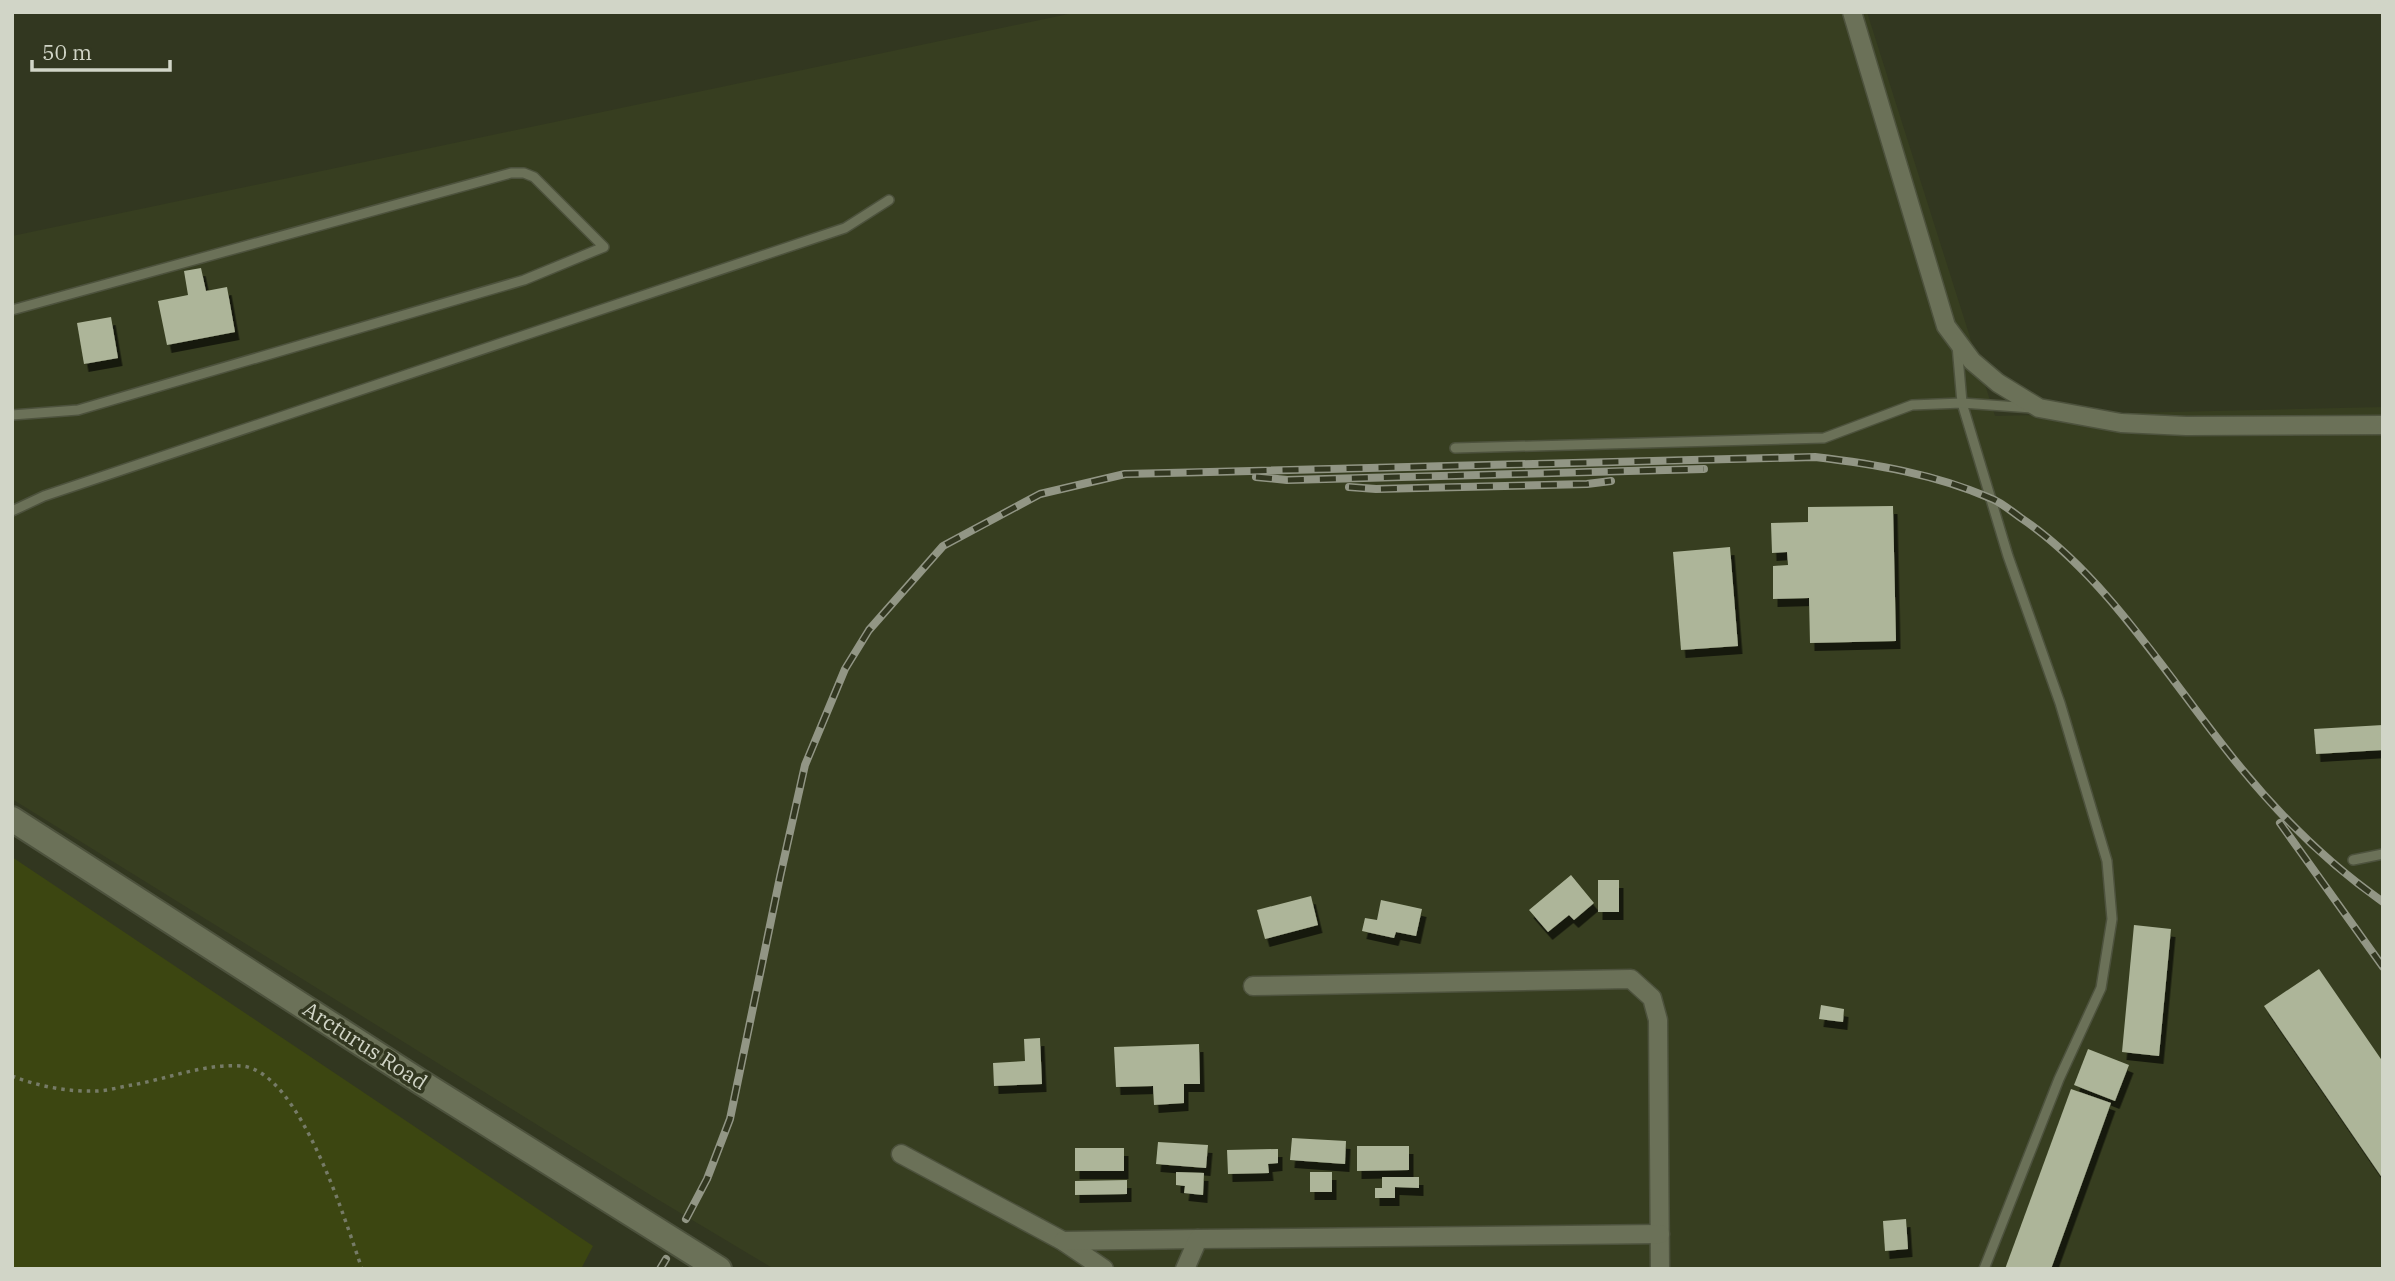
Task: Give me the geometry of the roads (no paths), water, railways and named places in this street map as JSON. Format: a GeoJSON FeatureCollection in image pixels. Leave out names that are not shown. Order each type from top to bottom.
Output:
{"type":"FeatureCollection","features":[{"type":"Feature","properties":{"kind":"main road","name":"Arcturus Road"},"geometry":{"type":"LineString","coordinates":[[12,819],[408,1074],[719,1269]]}},
{"type":"Feature","properties":{"kind":"street"},"geometry":{"type":"LineString","coordinates":[[1852,12],[1946,326],[1972,361],[1997,383],[2039,408],[2121,423],[2186,426],[2383,425]]}},
{"type":"Feature","properties":{"kind":"street"},"geometry":{"type":"LineString","coordinates":[[1253,986],[1630,979],[1652,998],[1658,1020],[1660,1269]]}},
{"type":"Feature","properties":{"kind":"street"},"geometry":{"type":"LineString","coordinates":[[901,1154],[1063,1241],[1104,1269]]}},
{"type":"Feature","properties":{"kind":"street"},"geometry":{"type":"LineString","coordinates":[[1063,1241],[1660,1234]]}},
{"type":"Feature","properties":{"kind":"street"},"geometry":{"type":"LineString","coordinates":[[1185,1269],[1198,1239]]}},
{"type":"Feature","properties":{"kind":"lane"},"geometry":{"type":"LineString","coordinates":[[12,310],[511,173],[524,173],[534,177],[604,247],[524,279],[78,410],[12,415]]}},
{"type":"Feature","properties":{"kind":"lane"},"geometry":{"type":"LineString","coordinates":[[12,511],[44,496],[845,228],[889,200]]}},
{"type":"Feature","properties":{"kind":"lane"},"geometry":{"type":"LineString","coordinates":[[1956,340],[1962,402],[2008,556],[2060,703],[2107,861],[2112,919],[2101,988],[2059,1079],[1984,1269]]}},
{"type":"Feature","properties":{"kind":"lane"},"geometry":{"type":"LineString","coordinates":[[1455,448],[1824,438],[1912,405],[1962,402],[2039,408]]}},
{"type":"Feature","properties":{"kind":"lane"},"geometry":{"type":"LineString","coordinates":[[2353,860],[2383,854]]}},
{"type":"Feature","properties":{"kind":"railway"},"geometry":{"type":"LineString","coordinates":[[686,1219],[707,1179],[730,1119],[805,765],[845,669],[869,630],[943,546],[1040,494],[1125,474],[1815,457],[1904,471],[1947,482],[2006,507],[2053,542],[2083,570],[2139,634],[2241,768],[2273,805],[2326,857],[2383,902]]}},
{"type":"Feature","properties":{"kind":"railway"},"geometry":{"type":"LineString","coordinates":[[1256,477],[1287,480],[1704,469]]}},
{"type":"Feature","properties":{"kind":"railway"},"geometry":{"type":"LineString","coordinates":[[1349,487],[1376,489],[1587,484],[1611,481]]}},
{"type":"Feature","properties":{"kind":"railway"},"geometry":{"type":"LineString","coordinates":[[2280,823],[2383,967]]}},
{"type":"Feature","properties":{"kind":"railway"},"geometry":{"type":"LineString","coordinates":[[660,1269],[666,1259]]}}]}
